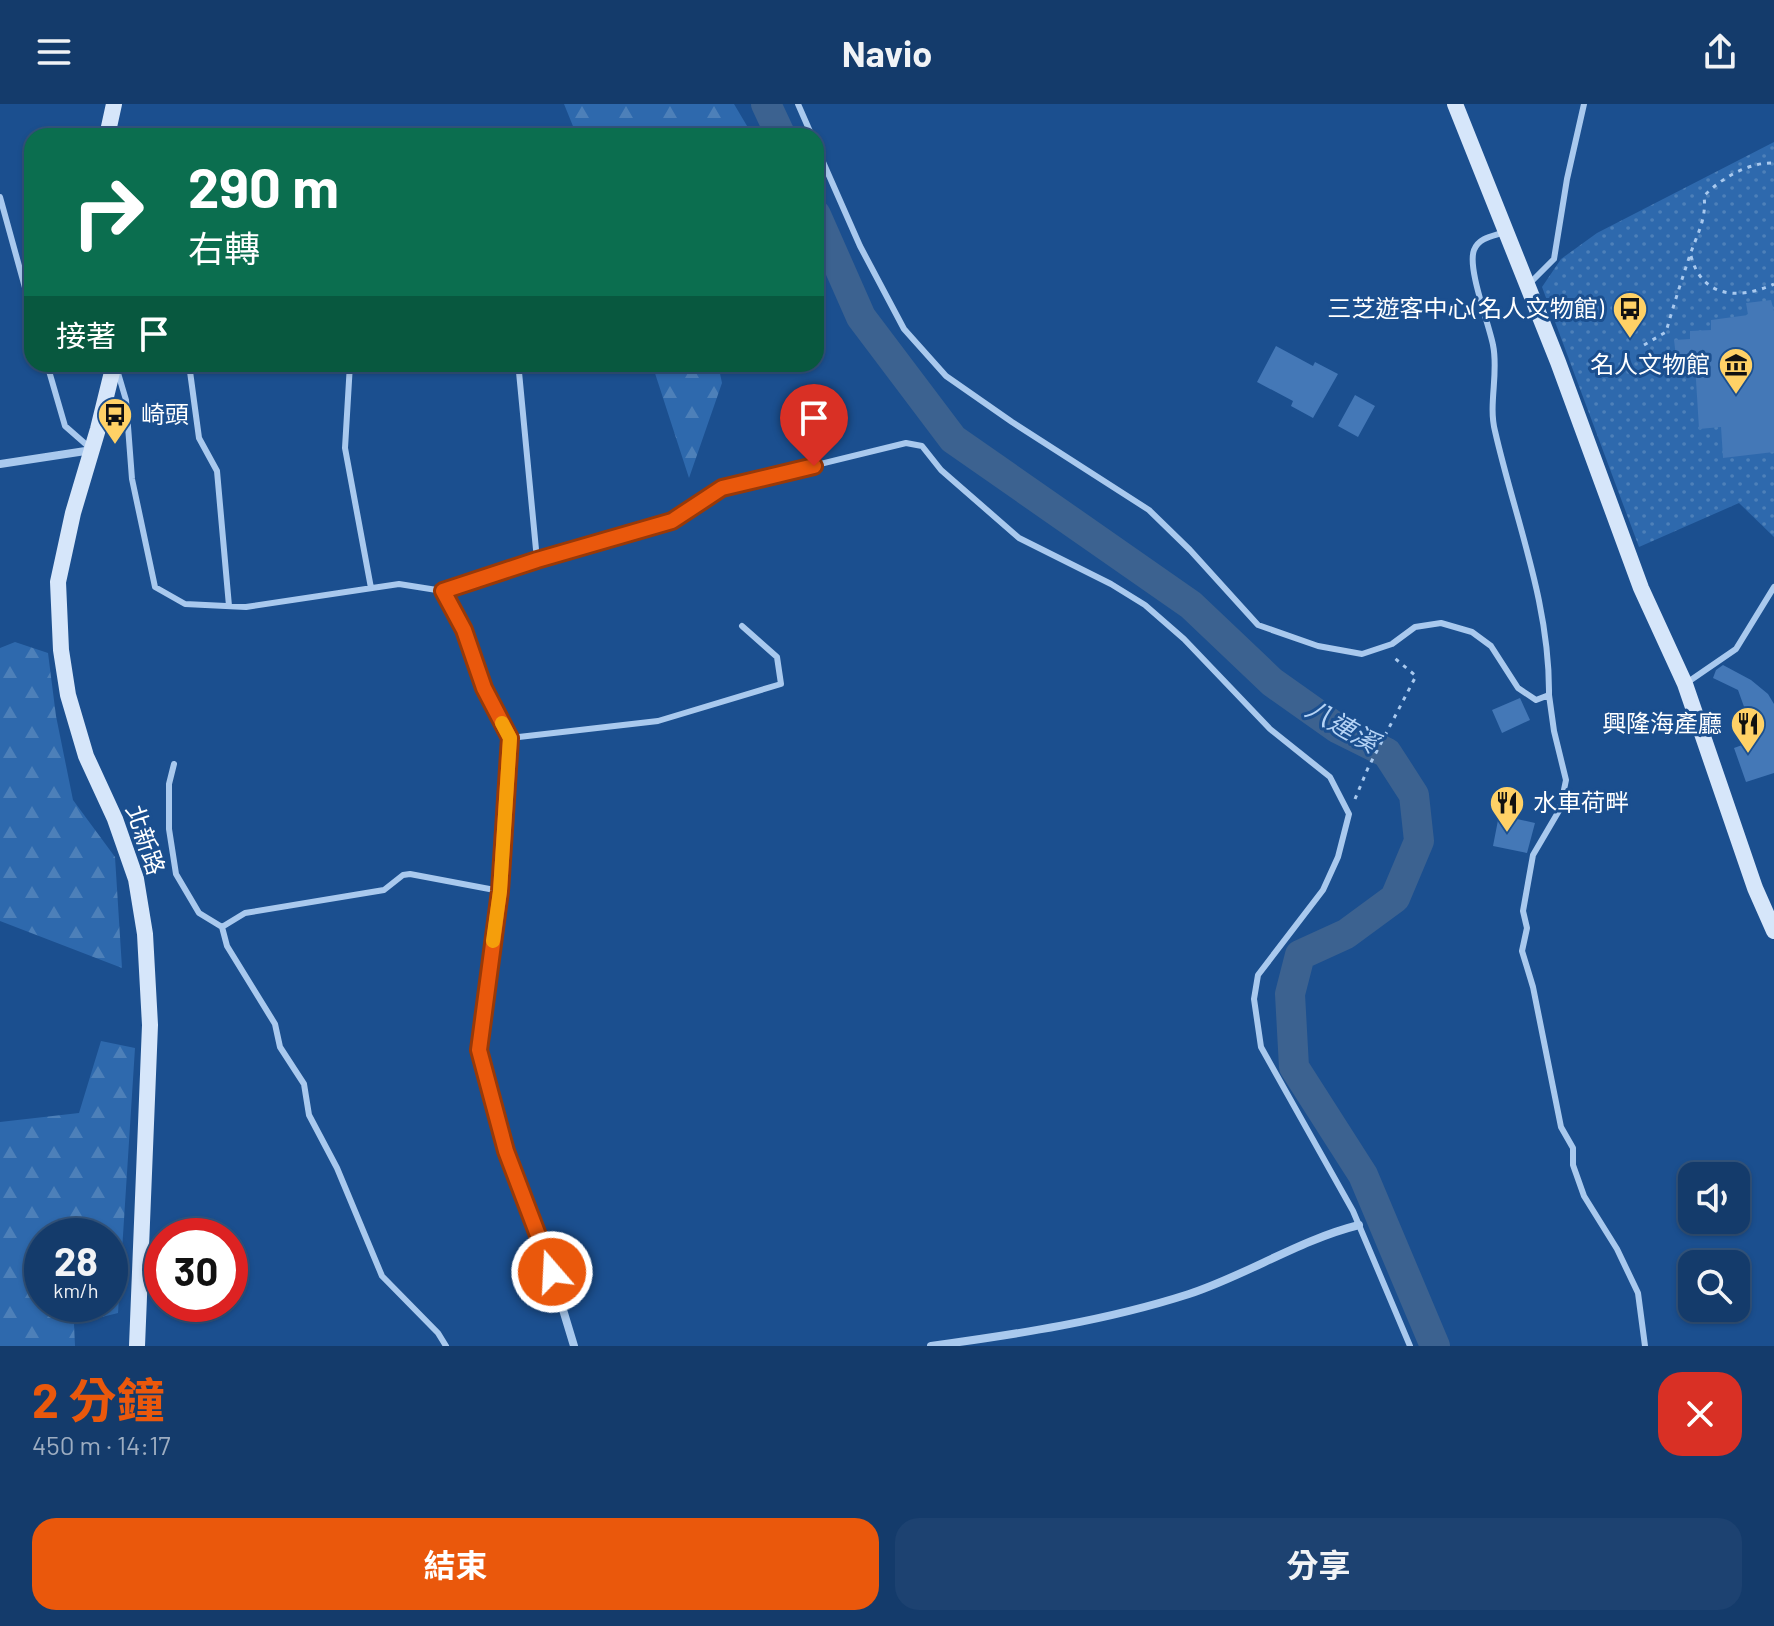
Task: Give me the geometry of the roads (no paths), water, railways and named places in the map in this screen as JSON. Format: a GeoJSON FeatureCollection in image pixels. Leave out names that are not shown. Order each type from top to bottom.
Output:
{"type":"FeatureCollection","features":[{"type":"Feature","properties":{"kind":"main road"},"geometry":{"type":"LineString","coordinates":[[109,128],[114,104]]}},
{"type":"Feature","properties":{"kind":"main road"},"geometry":{"type":"LineString","coordinates":[[1455,104],[1641,588],[1685,684],[1755,888],[1774,931]]}},
{"type":"Feature","properties":{"kind":"main road","name":"北新路"},"geometry":{"type":"LineString","coordinates":[[112,372],[73,513],[58,582],[68,695],[86,756],[115,819],[136,879],[145,934],[150,1025],[137,1346]]}},
{"type":"Feature","properties":{"kind":"street"},"geometry":{"type":"LineString","coordinates":[[0,464],[92,450]]}},
{"type":"Feature","properties":{"kind":"street"},"geometry":{"type":"LineString","coordinates":[[443,591],[464,630],[484,688],[510,738],[500,891],[479,1050],[506,1151],[544,1247],[574,1346]]}},
{"type":"Feature","properties":{"kind":"street"},"geometry":{"type":"LineString","coordinates":[[931,1346],[1048,1329],[1163,1302],[1192,1293],[1330,1233],[1359,1225]]}},
{"type":"Feature","properties":{"kind":"lane"},"geometry":{"type":"LineString","coordinates":[[798,104],[808,128]]}},
{"type":"Feature","properties":{"kind":"lane"},"geometry":{"type":"LineString","coordinates":[[1527,285],[1554,259],[1567,179],[1584,104]]}},
{"type":"Feature","properties":{"kind":"lane"},"geometry":{"type":"LineString","coordinates":[[824,164],[860,246],[904,329],[946,376],[1149,510],[1258,625],[1318,646],[1362,654],[1386,646],[1415,627],[1441,623],[1472,632],[1491,646],[1518,688],[1536,700],[1549,695]]}},
{"type":"Feature","properties":{"kind":"lane"},"geometry":{"type":"LineString","coordinates":[[0,197],[24,284]]}},
{"type":"Feature","properties":{"kind":"lane"},"geometry":{"type":"LineString","coordinates":[[1505,232],[1482,240],[1474,250],[1474,273],[1494,348],[1494,427],[1539,593],[1554,731],[1566,780],[1560,809],[1533,855],[1523,911],[1527,928],[1522,951],[1533,987],[1561,1127],[1573,1148],[1573,1165],[1584,1196],[1617,1249],[1638,1293],[1645,1346]]}},
{"type":"Feature","properties":{"kind":"lane"},"geometry":{"type":"LineString","coordinates":[[49,372],[65,426],[92,450]]}},
{"type":"Feature","properties":{"kind":"lane"},"geometry":{"type":"LineString","coordinates":[[117,372],[126,400],[132,479],[155,587],[185,604],[246,607],[399,584],[443,591],[672,521],[722,488],[906,443],[922,446],[941,470],[1019,538],[1111,584],[1155,614],[1184,639],[1270,729],[1330,777],[1349,814],[1338,857],[1323,890],[1258,975],[1254,999],[1261,1047],[1359,1225],[1410,1346]]}},
{"type":"Feature","properties":{"kind":"lane"},"geometry":{"type":"LineString","coordinates":[[190,372],[199,438],[217,471],[229,606]]}},
{"type":"Feature","properties":{"kind":"lane"},"geometry":{"type":"LineString","coordinates":[[350,372],[345,448],[371,588]]}},
{"type":"Feature","properties":{"kind":"lane"},"geometry":{"type":"LineString","coordinates":[[519,372],[537,560]]}},
{"type":"Feature","properties":{"kind":"lane"},"geometry":{"type":"LineString","coordinates":[[1685,684],[1736,649],[1774,587]]}},
{"type":"Feature","properties":{"kind":"lane"},"geometry":{"type":"LineString","coordinates":[[510,738],[658,721],[781,684],[777,657],[742,626]]}},
{"type":"Feature","properties":{"kind":"lane"},"geometry":{"type":"LineString","coordinates":[[174,764],[169,784],[169,829],[176,874],[199,913],[222,927],[227,946],[275,1024],[280,1047],[304,1084],[309,1115],[337,1168],[382,1276],[438,1333],[446,1346]]}},
{"type":"Feature","properties":{"kind":"lane"},"geometry":{"type":"LineString","coordinates":[[222,927],[245,913],[384,890],[403,875],[410,874],[500,891]]}},
{"type":"Feature","properties":{"kind":"waterway","name":"八連溪"},"geometry":{"type":"LineString","coordinates":[[766,104],[777,128]]}},
{"type":"Feature","properties":{"kind":"waterway","name":"八連溪"},"geometry":{"type":"LineString","coordinates":[[824,233],[861,317],[953,439],[1191,605],[1272,682],[1337,728],[1387,753],[1414,795],[1419,841],[1395,898],[1346,934],[1300,955],[1290,994],[1294,1067],[1363,1175],[1435,1346]]}},
{"type":"Feature","properties":{"kind":"place","name":"三芝遊客中心(名人文物館)"},"geometry":{"type":"Point","coordinates":[1630,340]}},
{"type":"Feature","properties":{"kind":"place","name":"名人文物館"},"geometry":{"type":"Point","coordinates":[1736,396]}},
{"type":"Feature","properties":{"kind":"place","name":"崎頭"},"geometry":{"type":"Point","coordinates":[115,446]}},
{"type":"Feature","properties":{"kind":"place","name":"興隆海產廳"},"geometry":{"type":"Point","coordinates":[1748,755]}},
{"type":"Feature","properties":{"kind":"place","name":"水車荷畔"},"geometry":{"type":"Point","coordinates":[1507,834]}}]}
